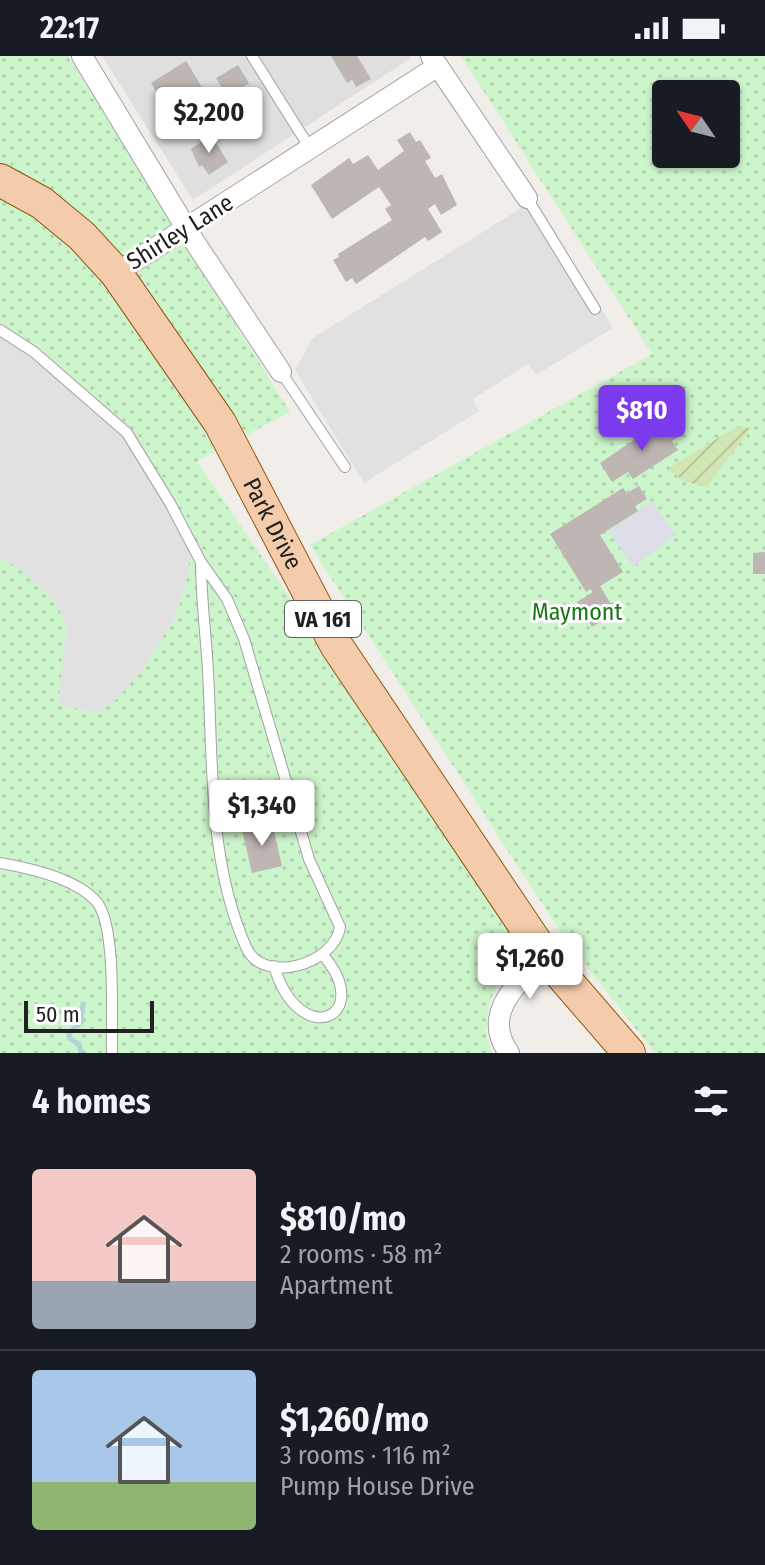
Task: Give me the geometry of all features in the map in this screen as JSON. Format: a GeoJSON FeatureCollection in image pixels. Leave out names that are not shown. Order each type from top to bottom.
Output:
{"type":"FeatureCollection","features":[{"type":"Feature","properties":{"kind":"main road","name":"Park Drive"},"geometry":{"type":"LineString","coordinates":[[0,180],[42,203],[82,236],[116,273],[220,423],[336,645],[545,956],[629,1053]]}},
{"type":"Feature","properties":{"kind":"street"},"geometry":{"type":"LineString","coordinates":[[82,56],[186,228],[281,372]]}},
{"type":"Feature","properties":{"kind":"street"},"geometry":{"type":"LineString","coordinates":[[436,59],[527,198]]}},
{"type":"Feature","properties":{"kind":"street","name":"Shirley Lane"},"geometry":{"type":"LineString","coordinates":[[116,273],[311,150],[436,59]]}},
{"type":"Feature","properties":{"kind":"street"},"geometry":{"type":"LineString","coordinates":[[509,1053],[499,1030],[504,998],[545,956]]}},
{"type":"Feature","properties":{"kind":"lane"},"geometry":{"type":"LineString","coordinates":[[252,56],[311,150]]}},
{"type":"Feature","properties":{"kind":"lane"},"geometry":{"type":"LineString","coordinates":[[527,198],[595,309]]}},
{"type":"Feature","properties":{"kind":"lane"},"geometry":{"type":"LineString","coordinates":[[0,330],[34,352],[127,433],[170,503],[201,562],[227,599],[244,639],[309,859],[337,915],[338,939],[322,954],[292,966],[263,966],[246,948],[225,874],[213,801],[201,562]]}},
{"type":"Feature","properties":{"kind":"lane"},"geometry":{"type":"LineString","coordinates":[[281,372],[345,467]]}},
{"type":"Feature","properties":{"kind":"lane"},"geometry":{"type":"LineString","coordinates":[[0,863],[51,877],[80,890],[99,904],[108,940],[112,1053]]}},
{"type":"Feature","properties":{"kind":"lane"},"geometry":{"type":"LineString","coordinates":[[322,954],[331,964],[340,988],[340,1012],[329,1029]]}},
{"type":"Feature","properties":{"kind":"lane"},"geometry":{"type":"LineString","coordinates":[[274,966],[281,996],[303,1027]]}},
{"type":"Feature","properties":{"kind":"shaded area"},"geometry":{"type":"Polygon","coordinates":[[[102,56],[410,56],[411,58],[193,200],[102,56]]]}},
{"type":"Feature","properties":{"kind":"shaded area"},"geometry":{"type":"Polygon","coordinates":[[[534,200],[613,328],[536,375],[528,364],[473,399],[479,411],[364,483],[295,370],[313,338],[534,200]]]}},
{"type":"Feature","properties":{"kind":"shaded area"},"geometry":{"type":"Polygon","coordinates":[[[0,320],[118,416],[137,436],[193,537],[186,584],[176,616],[143,669],[117,699],[98,713],[58,705],[67,624],[54,600],[17,567],[0,558],[0,320]]]}},
{"type":"Feature","properties":{"kind":"shaded area"},"geometry":{"type":"Polygon","coordinates":[[[652,501],[676,535],[633,567],[609,531],[652,501]]]}},
{"type":"Feature","properties":{"kind":"green space"},"geometry":{"type":"Polygon","coordinates":[[[0,56],[68,56],[290,412],[197,461],[520,937],[499,979],[489,1008],[487,1038],[492,1053],[0,1053],[0,56]]]}},
{"type":"Feature","properties":{"kind":"green space","name":"Maymont"},"geometry":{"type":"Polygon","coordinates":[[[461,56],[765,56],[765,1053],[655,1053],[565,939],[310,545],[652,354],[461,56]]]}},
{"type":"Feature","properties":{"kind":"green space"},"geometry":{"type":"Polygon","coordinates":[[[738,426],[751,428],[707,487],[684,481],[667,469],[738,426]]]}},
{"type":"Feature","properties":{"kind":"building"},"geometry":{"type":"Polygon","coordinates":[[[331,56],[357,56],[371,79],[356,87],[352,80],[347,83],[331,56]]]}},
{"type":"Feature","properties":{"kind":"building"},"geometry":{"type":"Polygon","coordinates":[[[186,61],[211,102],[180,120],[169,102],[164,105],[151,83],[186,61]]]}},
{"type":"Feature","properties":{"kind":"building"},"geometry":{"type":"Polygon","coordinates":[[[238,65],[249,83],[228,97],[216,78],[238,65]]]}},
{"type":"Feature","properties":{"kind":"building"},"geometry":{"type":"Polygon","coordinates":[[[410,132],[416,142],[420,140],[431,158],[425,161],[435,178],[442,174],[457,205],[441,215],[435,204],[428,209],[442,232],[428,241],[425,237],[356,284],[352,278],[346,282],[333,260],[392,220],[385,209],[391,205],[379,187],[332,219],[311,185],[349,158],[353,164],[368,155],[378,170],[404,151],[397,140],[410,132]]]}},
{"type":"Feature","properties":{"kind":"building"},"geometry":{"type":"Polygon","coordinates":[[[211,135],[228,162],[209,175],[202,165],[199,167],[191,149],[211,135]]]}},
{"type":"Feature","properties":{"kind":"building"},"geometry":{"type":"Polygon","coordinates":[[[672,422],[680,435],[672,441],[678,450],[633,479],[628,472],[612,482],[600,463],[659,423],[663,428],[672,422]]]}},
{"type":"Feature","properties":{"kind":"building"},"geometry":{"type":"Polygon","coordinates":[[[639,486],[647,499],[635,506],[638,511],[600,535],[623,572],[600,586],[616,612],[592,627],[577,602],[593,592],[590,589],[586,592],[550,534],[623,488],[627,493],[639,486]]]}},
{"type":"Feature","properties":{"kind":"building"},"geometry":{"type":"Polygon","coordinates":[[[765,552],[765,574],[753,574],[753,553],[765,552]]]}},
{"type":"Feature","properties":{"kind":"building"},"geometry":{"type":"Polygon","coordinates":[[[272,823],[282,866],[252,873],[242,830],[272,823]]]}},
{"type":"Feature","properties":{"kind":"waterway"},"geometry":{"type":"LineString","coordinates":[[81,1053],[79,1044],[70,1039],[69,1033],[81,1023],[83,1004]]}}]}
